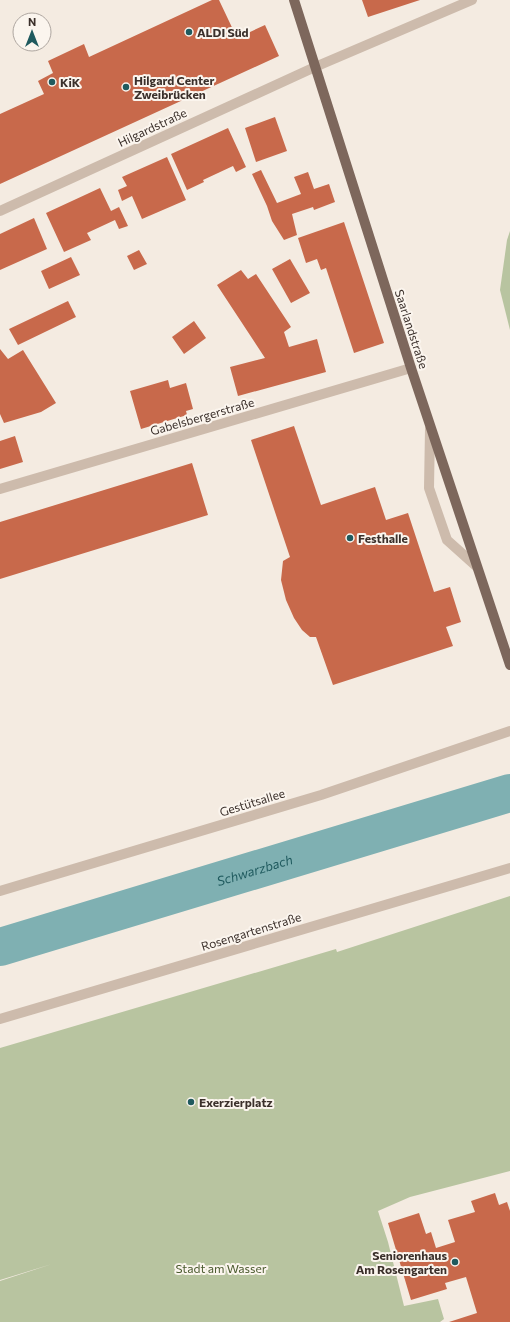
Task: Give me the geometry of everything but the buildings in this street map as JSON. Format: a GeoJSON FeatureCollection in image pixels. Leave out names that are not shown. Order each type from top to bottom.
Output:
{"type":"FeatureCollection","features":[{"type":"Feature","properties":{"kind":"main road","name":"Saarlandstraße"},"geometry":{"type":"LineString","coordinates":[[294,0],[430,427],[510,665]]}},
{"type":"Feature","properties":{"kind":"street","name":"Hilgardstraße"},"geometry":{"type":"LineString","coordinates":[[0,211],[315,67],[472,0]]}},
{"type":"Feature","properties":{"kind":"street","name":"Gabelsbergerstraße"},"geometry":{"type":"LineString","coordinates":[[0,489],[411,368]]}},
{"type":"Feature","properties":{"kind":"street"},"geometry":{"type":"LineString","coordinates":[[430,427],[429,488],[446,540],[476,566]]}},
{"type":"Feature","properties":{"kind":"street","name":"Gestütsallee"},"geometry":{"type":"LineString","coordinates":[[0,891],[321,795],[510,731]]}},
{"type":"Feature","properties":{"kind":"street","name":"Rosengartenstraße"},"geometry":{"type":"LineString","coordinates":[[0,1019],[510,868]]}},
{"type":"Feature","properties":{"kind":"green space"},"geometry":{"type":"Polygon","coordinates":[[[510,231],[510,330],[500,290],[507,240],[510,231]]]}},
{"type":"Feature","properties":{"kind":"green space","name":"Stadt am Wasser"},"geometry":{"type":"Polygon","coordinates":[[[510,896],[510,1171],[410,1197],[378,1211],[388,1242],[404,1306],[438,1299],[444,1319],[440,1322],[0,1322],[0,1281],[52,1264],[0,1280],[0,1048],[336,949],[337,952],[510,896]]]}},
{"type":"Feature","properties":{"kind":"waterway","name":"Schwarzbach"},"geometry":{"type":"LineString","coordinates":[[0,947],[510,793]]}},
{"type":"Feature","properties":{"kind":"place","name":"ALDI Süd"},"geometry":{"type":"Point","coordinates":[189,32]}},
{"type":"Feature","properties":{"kind":"place","name":"KiK"},"geometry":{"type":"Point","coordinates":[52,82]}},
{"type":"Feature","properties":{"kind":"place","name":"Hilgard Center Zweibrücken"},"geometry":{"type":"Point","coordinates":[126,87]}},
{"type":"Feature","properties":{"kind":"place","name":"Festhalle"},"geometry":{"type":"Point","coordinates":[350,538]}},
{"type":"Feature","properties":{"kind":"place","name":"Exerzierplatz"},"geometry":{"type":"Point","coordinates":[191,1102]}},
{"type":"Feature","properties":{"kind":"place","name":"Seniorenhaus Am Rosengarten"},"geometry":{"type":"Point","coordinates":[455,1262]}}]}
